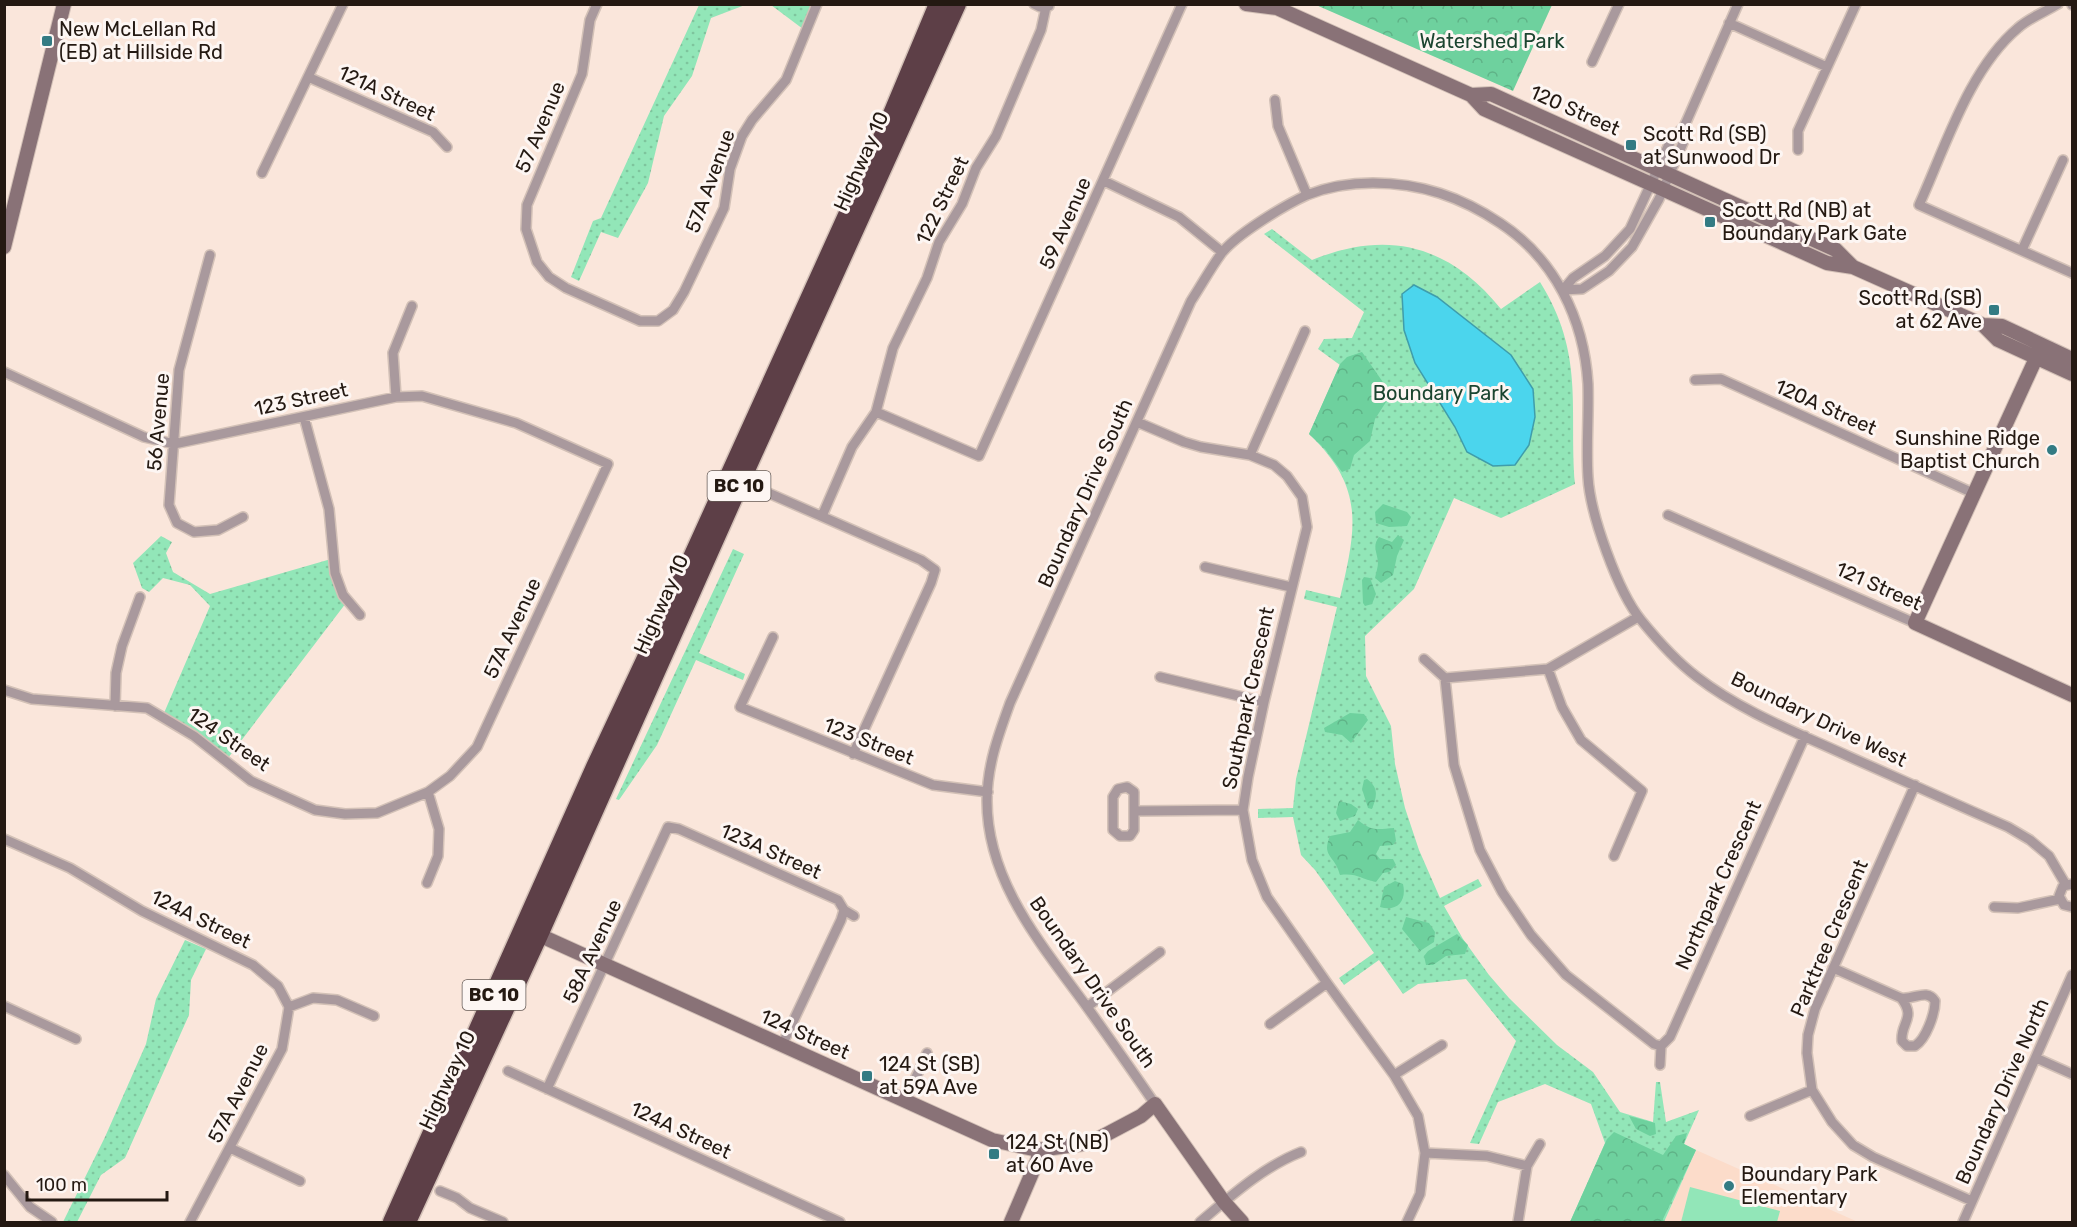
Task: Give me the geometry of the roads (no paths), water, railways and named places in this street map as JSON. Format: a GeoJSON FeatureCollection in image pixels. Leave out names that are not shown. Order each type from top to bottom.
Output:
{"type":"FeatureCollection","features":[{"type":"Feature","properties":{"kind":"highway","name":"Highway 10"},"geometry":{"type":"LineString","coordinates":[[392,1222],[595,767],[872,160],[939,4]]}},
{"type":"Feature","properties":{"kind":"highway","name":"Highway 10"},"geometry":{"type":"LineString","coordinates":[[407,1222],[539,935],[957,4]]}},
{"type":"Feature","properties":{"kind":"highway"},"geometry":{"type":"LineString","coordinates":[[539,935],[537,916],[597,782],[595,767]]}},
{"type":"Feature","properties":{"kind":"street"},"geometry":{"type":"LineString","coordinates":[[4,247],[64,4]]}},
{"type":"Feature","properties":{"kind":"street"},"geometry":{"type":"LineString","coordinates":[[262,173],[342,4]]}},
{"type":"Feature","properties":{"kind":"street","name":"57 Avenue"},"geometry":{"type":"LineString","coordinates":[[597,4],[590,20],[582,74],[527,205],[526,229],[537,262],[549,277],[566,288],[640,321],[658,321],[673,310]]}},
{"type":"Feature","properties":{"kind":"street","name":"57A Avenue"},"geometry":{"type":"LineString","coordinates":[[673,310],[724,208],[730,169],[742,136],[752,120],[786,80],[817,4]]}},
{"type":"Feature","properties":{"kind":"street","name":"122 Street"},"geometry":{"type":"LineString","coordinates":[[822,516],[852,447],[876,412],[893,348],[927,278],[939,242],[962,204],[976,168],[996,136],[1041,30],[1048,6],[1034,4]]}},
{"type":"Feature","properties":{"kind":"street","name":"59 Avenue"},"geometry":{"type":"LineString","coordinates":[[876,412],[979,456],[1182,4]]}},
{"type":"Feature","properties":{"kind":"street","name":"120 Street"},"geometry":{"type":"LineString","coordinates":[[1246,4],[1275,6],[1471,95],[1484,109],[1827,264],[1853,267],[1983,325],[1998,340],[2073,359]]}},
{"type":"Feature","properties":{"kind":"street"},"geometry":{"type":"LineString","coordinates":[[1592,62],[1619,4]]}},
{"type":"Feature","properties":{"kind":"street"},"geometry":{"type":"LineString","coordinates":[[1563,290],[1573,278],[1605,256],[1630,229],[1657,186],[1664,172],[1672,138],[1684,127],[1738,4]]}},
{"type":"Feature","properties":{"kind":"street"},"geometry":{"type":"LineString","coordinates":[[1798,150],[1798,131],[1856,4]]}},
{"type":"Feature","properties":{"kind":"street"},"geometry":{"type":"LineString","coordinates":[[2058,4],[2019,27],[1993,53],[1971,89],[1919,205],[2073,273]]}},
{"type":"Feature","properties":{"kind":"street"},"geometry":{"type":"LineString","coordinates":[[1729,23],[1827,67]]}},
{"type":"Feature","properties":{"kind":"street","name":"121A Street"},"geometry":{"type":"LineString","coordinates":[[308,77],[433,132],[447,147]]}},
{"type":"Feature","properties":{"kind":"street","name":"120 Street"},"geometry":{"type":"LineString","coordinates":[[1471,95],[1491,94],[1836,250],[1853,267]]}},
{"type":"Feature","properties":{"kind":"street"},"geometry":{"type":"LineString","coordinates":[[1275,100],[1278,126],[1307,195]]}},
{"type":"Feature","properties":{"kind":"street"},"geometry":{"type":"LineString","coordinates":[[2022,250],[2063,160]]}},
{"type":"Feature","properties":{"kind":"street"},"geometry":{"type":"LineString","coordinates":[[1104,181],[1179,217],[1222,252]]}},
{"type":"Feature","properties":{"kind":"street","name":"Boundary Drive South"},"geometry":{"type":"LineString","coordinates":[[1155,1104],[1039,940],[1010,895],[1001,874],[992,840],[987,803],[993,748],[1010,703],[1191,301],[1222,252],[1249,228],[1307,195],[1355,183],[1402,183],[1441,192],[1476,207],[1507,227],[1549,267],[1563,290]]}},
{"type":"Feature","properties":{"kind":"street"},"geometry":{"type":"LineString","coordinates":[[1563,290],[1582,288],[1610,271],[1632,247],[1647,224],[1657,186]]}},
{"type":"Feature","properties":{"kind":"street","name":"56 Avenue"},"geometry":{"type":"LineString","coordinates":[[210,255],[179,370],[169,505],[177,523],[194,532],[218,530],[243,517]]}},
{"type":"Feature","properties":{"kind":"street","name":"Boundary Drive West"},"geometry":{"type":"LineString","coordinates":[[1563,290],[1572,310],[1586,362],[1588,480],[1597,524],[1623,590],[1638,617],[1669,652],[1698,677],[1734,702],[2008,827],[2030,840],[2049,856],[2069,884]]}},
{"type":"Feature","properties":{"kind":"street"},"geometry":{"type":"LineString","coordinates":[[396,397],[393,352],[412,306]]}},
{"type":"Feature","properties":{"kind":"street"},"geometry":{"type":"LineString","coordinates":[[1250,455],[1305,331]]}},
{"type":"Feature","properties":{"kind":"street"},"geometry":{"type":"LineString","coordinates":[[1914,623],[2039,352]]}},
{"type":"Feature","properties":{"kind":"street","name":"120 Street"},"geometry":{"type":"LineString","coordinates":[[2039,352],[2073,374]]}},
{"type":"Feature","properties":{"kind":"street","name":"123 Street"},"geometry":{"type":"LineString","coordinates":[[4,372],[144,437],[174,444],[396,397],[422,396],[516,423],[608,464]]}},
{"type":"Feature","properties":{"kind":"street","name":"120A Street"},"geometry":{"type":"LineString","coordinates":[[1695,380],[1721,379],[1972,493]]}},
{"type":"Feature","properties":{"kind":"street"},"geometry":{"type":"LineString","coordinates":[[304,417],[329,509],[335,573],[342,595],[360,615]]}},
{"type":"Feature","properties":{"kind":"street","name":"Southpark Crescent"},"geometry":{"type":"LineString","coordinates":[[1137,422],[1201,447],[1250,455],[1274,465],[1287,476],[1302,497],[1307,527],[1264,702],[1243,810],[1252,860],[1267,897],[1394,1075],[1418,1116],[1425,1153],[1420,1194],[1407,1222]]}},
{"type":"Feature","properties":{"kind":"street","name":"57A Avenue"},"geometry":{"type":"LineString","coordinates":[[428,792],[450,776],[477,747],[608,464]]}},
{"type":"Feature","properties":{"kind":"street"},"geometry":{"type":"LineString","coordinates":[[741,481],[921,560],[935,570],[932,583],[853,754]]}},
{"type":"Feature","properties":{"kind":"street","name":"121 Street"},"geometry":{"type":"LineString","coordinates":[[1668,515],[2073,695]]}},
{"type":"Feature","properties":{"kind":"street"},"geometry":{"type":"LineString","coordinates":[[1206,567],[1291,587]]}},
{"type":"Feature","properties":{"kind":"street"},"geometry":{"type":"LineString","coordinates":[[115,706],[116,673],[122,646],[140,597]]}},
{"type":"Feature","properties":{"kind":"street"},"geometry":{"type":"LineString","coordinates":[[1445,678],[1548,669],[1638,617]]}},
{"type":"Feature","properties":{"kind":"street","name":"123 Street"},"geometry":{"type":"LineString","coordinates":[[773,637],[741,707],[933,786],[988,792]]}},
{"type":"Feature","properties":{"kind":"street"},"geometry":{"type":"LineString","coordinates":[[1424,659],[1445,678],[1454,765],[1480,850],[1502,892],[1532,935],[1566,975],[1651,1042],[1661,1046]]}},
{"type":"Feature","properties":{"kind":"street"},"geometry":{"type":"LineString","coordinates":[[1548,669],[1562,707],[1581,740],[1642,791],[1614,856]]}},
{"type":"Feature","properties":{"kind":"street"},"geometry":{"type":"LineString","coordinates":[[1160,677],[1264,702]]}},
{"type":"Feature","properties":{"kind":"street","name":"124 Street"},"geometry":{"type":"LineString","coordinates":[[4,690],[32,699],[147,708],[194,736],[250,781],[315,810],[345,814],[377,813],[428,792]]}},
{"type":"Feature","properties":{"kind":"street","name":"Northpark Crescent"},"geometry":{"type":"LineString","coordinates":[[1660,1065],[1661,1046],[1670,1037],[1805,736]]}},
{"type":"Feature","properties":{"kind":"street","name":"Parktree Crescent"},"geometry":{"type":"LineString","coordinates":[[1915,786],[1815,1009],[1808,1035],[1807,1053],[1812,1090],[1832,1122],[1853,1145],[1873,1157],[1972,1201]]}},
{"type":"Feature","properties":{"kind":"street"},"geometry":{"type":"LineString","coordinates":[[1127,787],[1134,792],[1136,811],[1134,830],[1130,836],[1120,836],[1113,830],[1113,797],[1118,789],[1127,787]]}},
{"type":"Feature","properties":{"kind":"street"},"geometry":{"type":"LineString","coordinates":[[427,883],[438,856],[439,830],[428,792]]}},
{"type":"Feature","properties":{"kind":"street"},"geometry":{"type":"LineString","coordinates":[[1136,811],[1243,810]]}},
{"type":"Feature","properties":{"kind":"street","name":"123A Street"},"geometry":{"type":"LineString","coordinates":[[668,827],[681,825],[838,900],[844,910]]}},
{"type":"Feature","properties":{"kind":"street","name":"58A Avenue"},"geometry":{"type":"LineString","coordinates":[[547,1089],[668,827]]}},
{"type":"Feature","properties":{"kind":"street","name":"124A Street"},"geometry":{"type":"LineString","coordinates":[[4,839],[70,868],[142,911],[253,965],[278,986],[290,1007]]}},
{"type":"Feature","properties":{"kind":"street"},"geometry":{"type":"LineString","coordinates":[[2069,884],[2061,889],[2060,899],[2064,905],[2073,908]]}},
{"type":"Feature","properties":{"kind":"street"},"geometry":{"type":"LineString","coordinates":[[1994,907],[2018,908],[2060,899]]}},
{"type":"Feature","properties":{"kind":"street"},"geometry":{"type":"LineString","coordinates":[[782,1045],[844,910],[854,916]]}},
{"type":"Feature","properties":{"kind":"street","name":"124 Street"},"geometry":{"type":"LineString","coordinates":[[539,935],[992,1140],[1038,1150],[1090,1143],[1141,1116],[1155,1104]]}},
{"type":"Feature","properties":{"kind":"street"},"geometry":{"type":"LineString","coordinates":[[1087,1007],[1160,952]]}},
{"type":"Feature","properties":{"kind":"street"},"geometry":{"type":"LineString","coordinates":[[1833,968],[1901,998],[1908,999],[1927,994],[1935,1001],[1934,1012],[1922,1039],[1915,1046],[1907,1046],[1902,1041],[1901,1037],[1908,1019],[1907,1006],[1901,998]]}},
{"type":"Feature","properties":{"kind":"street","name":"Boundary Drive North"},"geometry":{"type":"LineString","coordinates":[[1962,1222],[2073,975]]}},
{"type":"Feature","properties":{"kind":"street"},"geometry":{"type":"LineString","coordinates":[[1270,1024],[1327,983]]}},
{"type":"Feature","properties":{"kind":"street"},"geometry":{"type":"LineString","coordinates":[[290,1007],[313,998],[337,1000],[374,1016]]}},
{"type":"Feature","properties":{"kind":"street"},"geometry":{"type":"LineString","coordinates":[[4,1005],[76,1039]]}},
{"type":"Feature","properties":{"kind":"street","name":"57A Avenue"},"geometry":{"type":"LineString","coordinates":[[190,1222],[282,1049],[290,1007]]}},
{"type":"Feature","properties":{"kind":"street"},"geometry":{"type":"LineString","coordinates":[[1394,1075],[1442,1045]]}},
{"type":"Feature","properties":{"kind":"street"},"geometry":{"type":"LineString","coordinates":[[905,1101],[927,1053]]}},
{"type":"Feature","properties":{"kind":"street"},"geometry":{"type":"LineString","coordinates":[[2036,1058],[2073,1074]]}},
{"type":"Feature","properties":{"kind":"street","name":"124A Street"},"geometry":{"type":"LineString","coordinates":[[508,1071],[840,1222]]}},
{"type":"Feature","properties":{"kind":"street"},"geometry":{"type":"LineString","coordinates":[[1750,1116],[1812,1090]]}},
{"type":"Feature","properties":{"kind":"street"},"geometry":{"type":"LineString","coordinates":[[1155,1104],[1224,1202],[1242,1222]]}},
{"type":"Feature","properties":{"kind":"street"},"geometry":{"type":"LineString","coordinates":[[1518,1222],[1527,1166],[1540,1144]]}},
{"type":"Feature","properties":{"kind":"street"},"geometry":{"type":"LineString","coordinates":[[230,1148],[300,1180]]}},
{"type":"Feature","properties":{"kind":"street"},"geometry":{"type":"LineString","coordinates":[[1011,1222],[1038,1159],[1038,1150]]}},
{"type":"Feature","properties":{"kind":"street"},"geometry":{"type":"LineString","coordinates":[[1200,1222],[1281,1160],[1301,1152]]}},
{"type":"Feature","properties":{"kind":"street"},"geometry":{"type":"LineString","coordinates":[[1425,1153],[1487,1156],[1527,1166]]}},
{"type":"Feature","properties":{"kind":"street"},"geometry":{"type":"LineString","coordinates":[[4,1175],[30,1207],[52,1222]]}},
{"type":"Feature","properties":{"kind":"street"},"geometry":{"type":"LineString","coordinates":[[440,1191],[496,1221]]}},
{"type":"Feature","properties":{"kind":"water"},"geometry":{"type":"Polygon","coordinates":[[[1414,285],[1437,297],[1511,355],[1533,389],[1535,417],[1529,445],[1515,465],[1493,466],[1467,452],[1455,427],[1415,363],[1404,330],[1402,294],[1414,285]]]}},
{"type":"Feature","properties":{"kind":"place","name":"New McLellan Rd (EB) at Hillside Rd"},"geometry":{"type":"Point","coordinates":[47,41]}},
{"type":"Feature","properties":{"kind":"place","name":"Scott Rd (SB) at Sunwood Dr"},"geometry":{"type":"Point","coordinates":[1631,145]}},
{"type":"Feature","properties":{"kind":"place","name":"Scott Rd (NB) at Boundary Park Gate"},"geometry":{"type":"Point","coordinates":[1710,222]}},
{"type":"Feature","properties":{"kind":"place","name":"Scott Rd (SB) at 62 Ave"},"geometry":{"type":"Point","coordinates":[1994,310]}},
{"type":"Feature","properties":{"kind":"place","name":"Sunshine Ridge Baptist Church"},"geometry":{"type":"Point","coordinates":[2052,450]}},
{"type":"Feature","properties":{"kind":"place","name":"124 St (SB) at 59A Ave"},"geometry":{"type":"Point","coordinates":[867,1076]}},
{"type":"Feature","properties":{"kind":"place","name":"124 St (NB) at 60 Ave"},"geometry":{"type":"Point","coordinates":[994,1154]}},
{"type":"Feature","properties":{"kind":"place","name":"Boundary Park Elementary"},"geometry":{"type":"Point","coordinates":[1729,1186]}},
{"type":"Feature","properties":{"kind":"park label","name":"Watershed Park"},"geometry":{"type":"Point","coordinates":[1492,41]}},
{"type":"Feature","properties":{"kind":"park label","name":"Boundary Park"},"geometry":{"type":"Point","coordinates":[1441,393]}}]}
